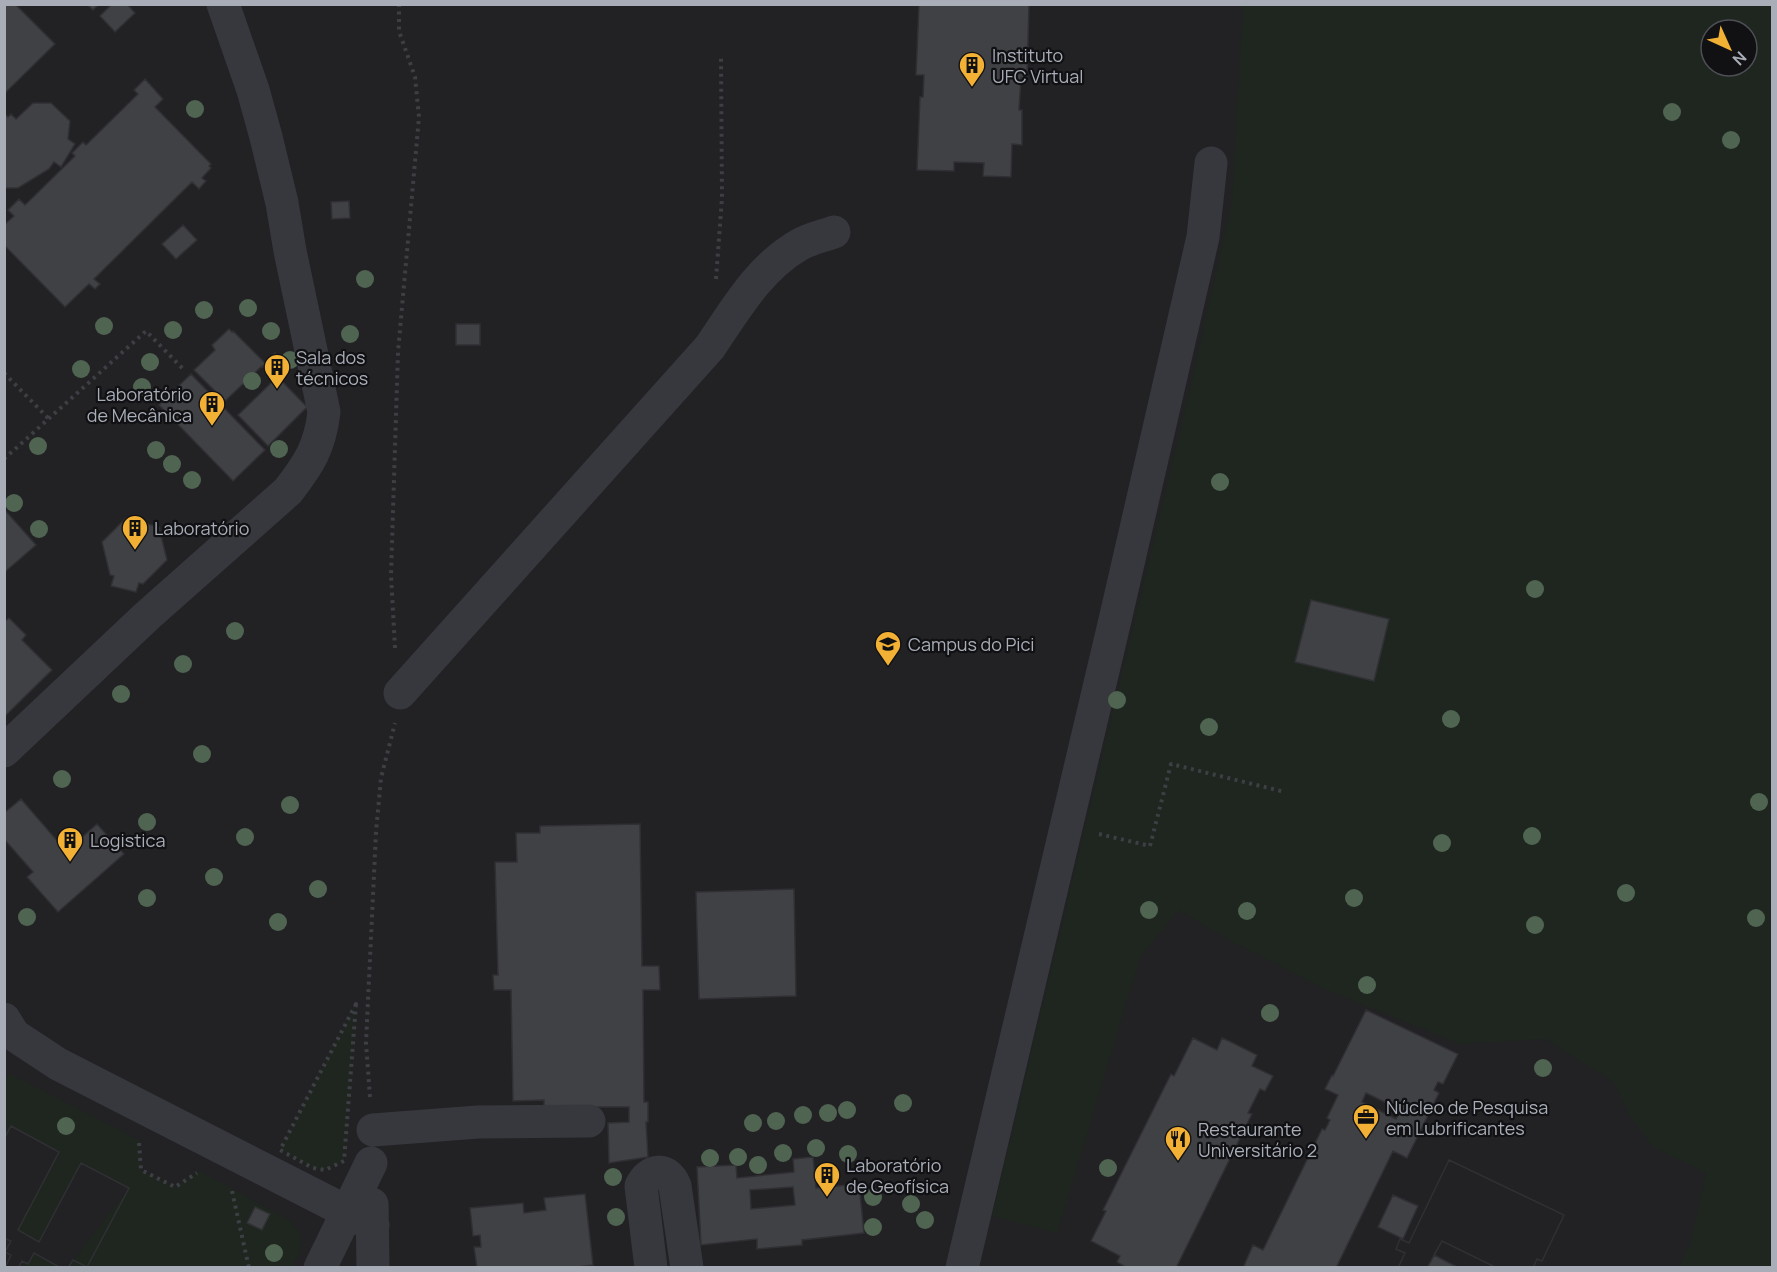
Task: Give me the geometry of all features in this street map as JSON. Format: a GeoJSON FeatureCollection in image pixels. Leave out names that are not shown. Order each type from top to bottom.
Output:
{"type":"FeatureCollection","features":[{"type":"Feature","properties":{"kind":"lane"},"geometry":{"type":"LineString","coordinates":[[4,751],[147,616],[288,491],[306,468],[321,435],[324,412],[282,203],[254,90],[223,4]]}},
{"type":"Feature","properties":{"kind":"lane"},"geometry":{"type":"LineString","coordinates":[[962,1268],[1203,237],[1211,163]]}},
{"type":"Feature","properties":{"kind":"lane"},"geometry":{"type":"LineString","coordinates":[[400,693],[710,347],[751,286],[778,260],[800,244],[834,232]]}},
{"type":"Feature","properties":{"kind":"lane"},"geometry":{"type":"LineString","coordinates":[[4,1019],[14,1035],[58,1064],[361,1219],[373,1268]]}},
{"type":"Feature","properties":{"kind":"lane"},"geometry":{"type":"LineString","coordinates":[[373,1130],[478,1122],[589,1120]]}},
{"type":"Feature","properties":{"kind":"lane"},"geometry":{"type":"LineString","coordinates":[[651,1268],[641,1186],[645,1178],[653,1173],[665,1173],[672,1178],[675,1186],[687,1268]]}},
{"type":"Feature","properties":{"kind":"lane"},"geometry":{"type":"LineString","coordinates":[[320,1268],[361,1219]]}},
{"type":"Feature","properties":{"kind":"path"},"geometry":{"type":"LineString","coordinates":[[373,1130],[366,1043],[376,832],[381,778],[396,723],[400,693],[391,575],[398,352],[419,117],[415,77],[399,31],[399,4]]}},
{"type":"Feature","properties":{"kind":"path"},"geometry":{"type":"LineString","coordinates":[[715,290],[722,198],[721,55]]}},
{"type":"Feature","properties":{"kind":"path"},"geometry":{"type":"LineString","coordinates":[[4,459],[146,331],[185,370]]}},
{"type":"Feature","properties":{"kind":"path"},"geometry":{"type":"LineString","coordinates":[[4,373],[49,419]]}},
{"type":"Feature","properties":{"kind":"path"},"geometry":{"type":"LineString","coordinates":[[1066,826],[1150,846],[1172,764],[1285,792]]}},
{"type":"Feature","properties":{"kind":"path"},"geometry":{"type":"LineString","coordinates":[[356,1004],[344,1161],[325,1170],[313,1168],[280,1150],[356,1004]]}},
{"type":"Feature","properties":{"kind":"path"},"geometry":{"type":"LineString","coordinates":[[139,1140],[141,1170],[175,1187],[200,1171]]}},
{"type":"Feature","properties":{"kind":"path"},"geometry":{"type":"LineString","coordinates":[[241,1193],[231,1188],[249,1268]]}},
{"type":"Feature","properties":{"kind":"shaded area","name":"Campus do Pici"},"geometry":{"type":"Polygon","coordinates":[[[5,5],[1772,5],[1772,1267],[5,1267],[5,5]]]}},
{"type":"Feature","properties":{"kind":"shaded area"},"geometry":{"type":"Polygon","coordinates":[[[1243,5],[1772,5],[1772,1267],[1679,1267],[1691,1241],[1706,1173],[1653,1147],[1629,1115],[1614,1082],[1545,1039],[1460,1044],[1327,990],[1233,942],[1179,910],[1140,957],[1057,1233],[992,1216],[1186,407],[1232,203],[1243,5]]]}},
{"type":"Feature","properties":{"kind":"shaded area"},"geometry":{"type":"Polygon","coordinates":[[[356,1004],[344,1161],[325,1170],[313,1168],[280,1150],[356,1004]]]}},
{"type":"Feature","properties":{"kind":"shaded area"},"geometry":{"type":"Polygon","coordinates":[[[10,1074],[139,1140],[141,1170],[175,1187],[200,1171],[289,1220],[298,1232],[301,1243],[299,1254],[292,1267],[68,1267],[129,1188],[81,1163],[39,1242],[18,1230],[59,1152],[11,1126],[5,1139],[5,1077],[10,1074]]]}},
{"type":"Feature","properties":{"kind":"shaded area"},"geometry":{"type":"Polygon","coordinates":[[[34,1253],[61,1267],[18,1268],[22,1261],[28,1264],[34,1253]]]}},
{"type":"Feature","properties":{"kind":"building"},"geometry":{"type":"Polygon","coordinates":[[[4,4],[15,4],[55,44],[4,94],[4,4]]]}},
{"type":"Feature","properties":{"kind":"building"},"geometry":{"type":"Polygon","coordinates":[[[87,4],[99,4],[93,10],[87,4]]]}},
{"type":"Feature","properties":{"kind":"building"},"geometry":{"type":"Polygon","coordinates":[[[112,4],[127,4],[135,13],[115,32],[100,16],[112,4]]]}},
{"type":"Feature","properties":{"kind":"building","name":"Instituto UFC Virtual"},"geometry":{"type":"Polygon","coordinates":[[[919,4],[1029,4],[1027,79],[1021,78],[1019,110],[1022,110],[1022,145],[1012,144],[1011,177],[983,176],[984,163],[954,162],[954,171],[917,170],[920,97],[923,97],[924,75],[916,75],[919,4]]]}},
{"type":"Feature","properties":{"kind":"building"},"geometry":{"type":"Polygon","coordinates":[[[145,79],[163,99],[155,107],[211,164],[209,166],[211,168],[202,178],[206,181],[199,189],[192,182],[94,279],[100,284],[95,289],[89,284],[65,307],[4,245],[4,225],[14,216],[8,210],[19,199],[25,205],[75,156],[72,153],[83,142],[86,145],[138,94],[134,90],[145,79]]]}},
{"type":"Feature","properties":{"kind":"building"},"geometry":{"type":"Polygon","coordinates":[[[33,103],[51,103],[70,121],[68,139],[75,144],[61,167],[54,162],[49,169],[18,188],[4,188],[4,113],[8,117],[11,114],[16,119],[33,103]]]}},
{"type":"Feature","properties":{"kind":"building"},"geometry":{"type":"Polygon","coordinates":[[[349,201],[350,218],[332,219],[331,202],[349,201]]]}},
{"type":"Feature","properties":{"kind":"building"},"geometry":{"type":"Polygon","coordinates":[[[183,225],[197,240],[176,259],[162,244],[183,225]]]}},
{"type":"Feature","properties":{"kind":"building"},"geometry":{"type":"Polygon","coordinates":[[[456,324],[480,324],[480,345],[456,345],[456,324]]]}},
{"type":"Feature","properties":{"kind":"building","name":"Sala dos técnicos"},"geometry":{"type":"Polygon","coordinates":[[[229,329],[265,363],[275,353],[288,366],[277,376],[307,407],[268,446],[238,415],[275,379],[262,366],[225,401],[194,370],[215,350],[212,345],[229,329]]]}},
{"type":"Feature","properties":{"kind":"building","name":"Laboratório de Mecânica"},"geometry":{"type":"Polygon","coordinates":[[[191,374],[265,450],[233,481],[159,405],[191,374]]]}},
{"type":"Feature","properties":{"kind":"building"},"geometry":{"type":"Polygon","coordinates":[[[4,509],[36,545],[6,571],[4,569],[4,509]]]}},
{"type":"Feature","properties":{"kind":"building","name":"Laboratório"},"geometry":{"type":"Polygon","coordinates":[[[126,518],[159,527],[167,560],[143,584],[139,583],[136,592],[111,586],[114,576],[110,575],[102,542],[126,518]]]}},
{"type":"Feature","properties":{"kind":"building"},"geometry":{"type":"Polygon","coordinates":[[[1311,600],[1389,619],[1374,681],[1295,662],[1311,600]]]}},
{"type":"Feature","properties":{"kind":"building"},"geometry":{"type":"Polygon","coordinates":[[[9,618],[26,635],[22,640],[52,670],[4,717],[4,622],[9,618]]]}},
{"type":"Feature","properties":{"kind":"building","name":"Logistica"},"geometry":{"type":"Polygon","coordinates":[[[21,799],[66,851],[97,824],[124,854],[58,912],[27,877],[33,872],[4,839],[4,813],[21,799]]]}},
{"type":"Feature","properties":{"kind":"building"},"geometry":{"type":"Polygon","coordinates":[[[640,824],[642,966],[659,966],[660,990],[643,990],[644,1102],[648,1102],[648,1122],[646,1122],[648,1157],[609,1163],[608,1123],[629,1122],[629,1107],[544,1107],[544,1100],[513,1101],[511,990],[494,990],[493,975],[498,975],[495,862],[517,862],[516,833],[540,833],[540,826],[640,824]]]}},
{"type":"Feature","properties":{"kind":"building"},"geometry":{"type":"Polygon","coordinates":[[[794,889],[796,996],[699,999],[696,892],[794,889]]]}},
{"type":"Feature","properties":{"kind":"building","name":"Núcleo de Pesquisa em Lubrificantes"},"geometry":{"type":"Polygon","coordinates":[[[1366,1010],[1458,1054],[1443,1084],[1438,1082],[1434,1090],[1439,1093],[1407,1158],[1393,1151],[1336,1268],[1243,1268],[1253,1245],[1263,1250],[1322,1129],[1325,1130],[1330,1120],[1327,1118],[1338,1095],[1325,1089],[1366,1010]],[[1366,1093],[1362,1102],[1396,1119],[1401,1110],[1366,1093]]]}},
{"type":"Feature","properties":{"kind":"building","name":"Restaurante Universitário 2"},"geometry":{"type":"Polygon","coordinates":[[[1193,1038],[1217,1050],[1222,1038],[1231,1042],[1257,1055],[1252,1066],[1273,1076],[1265,1091],[1260,1089],[1248,1113],[1252,1114],[1176,1268],[1127,1268],[1117,1262],[1120,1256],[1091,1241],[1106,1211],[1103,1210],[1171,1074],[1174,1076],[1193,1038]]]}},
{"type":"Feature","properties":{"kind":"building"},"geometry":{"type":"Polygon","coordinates":[[[11,1126],[59,1152],[18,1230],[39,1242],[81,1163],[129,1188],[87,1267],[73,1260],[68,1268],[61,1268],[34,1253],[28,1264],[22,1261],[18,1268],[5,1268],[11,1255],[5,1252],[11,1241],[4,1238],[4,1139],[11,1126]]]}},
{"type":"Feature","properties":{"kind":"building"},"geometry":{"type":"Polygon","coordinates":[[[11,1126],[59,1152],[18,1230],[39,1242],[81,1163],[129,1188],[87,1267],[73,1260],[68,1268],[61,1268],[34,1253],[28,1264],[22,1261],[18,1268],[5,1268],[11,1255],[5,1252],[11,1241],[4,1238],[4,1139],[11,1126]]]}},
{"type":"Feature","properties":{"kind":"building","name":"Laboratório de Geofísica"},"geometry":{"type":"Polygon","coordinates":[[[813,1157],[816,1188],[859,1184],[864,1233],[802,1240],[802,1245],[757,1249],[757,1239],[701,1245],[697,1167],[736,1165],[737,1178],[794,1172],[793,1159],[813,1157]],[[793,1187],[750,1190],[751,1209],[795,1205],[793,1187]]]}},
{"type":"Feature","properties":{"kind":"building"},"geometry":{"type":"Polygon","coordinates":[[[1449,1160],[1564,1215],[1542,1261],[1537,1259],[1533,1268],[1497,1268],[1442,1241],[1434,1255],[1459,1268],[1398,1268],[1405,1253],[1396,1249],[1400,1239],[1409,1243],[1449,1160]]]}},
{"type":"Feature","properties":{"kind":"building"},"geometry":{"type":"Polygon","coordinates":[[[1449,1160],[1564,1215],[1542,1261],[1537,1259],[1533,1268],[1497,1268],[1442,1241],[1427,1268],[1398,1268],[1405,1253],[1396,1249],[1400,1239],[1409,1243],[1449,1160]]]}},
{"type":"Feature","properties":{"kind":"building"},"geometry":{"type":"Polygon","coordinates":[[[585,1194],[593,1265],[571,1268],[477,1268],[474,1247],[481,1247],[480,1235],[473,1236],[470,1208],[523,1203],[524,1213],[546,1210],[544,1198],[585,1194]]]}},
{"type":"Feature","properties":{"kind":"building"},"geometry":{"type":"Polygon","coordinates":[[[1393,1195],[1418,1206],[1403,1239],[1378,1227],[1393,1195]]]}},
{"type":"Feature","properties":{"kind":"building"},"geometry":{"type":"Polygon","coordinates":[[[255,1207],[270,1214],[262,1230],[247,1223],[255,1207]]]}},
{"type":"Feature","properties":{"kind":"place","name":"Instituto UFC Virtual"},"geometry":{"type":"Point","coordinates":[972,88]}},
{"type":"Feature","properties":{"kind":"place","name":"Sala dos técnicos"},"geometry":{"type":"Point","coordinates":[277,390]}},
{"type":"Feature","properties":{"kind":"place","name":"Laboratório de Mecânica"},"geometry":{"type":"Point","coordinates":[212,427]}},
{"type":"Feature","properties":{"kind":"place","name":"Laboratório"},"geometry":{"type":"Point","coordinates":[135,551]}},
{"type":"Feature","properties":{"kind":"place","name":"Campus do Pici"},"geometry":{"type":"Point","coordinates":[888,667]}},
{"type":"Feature","properties":{"kind":"place","name":"Logistica"},"geometry":{"type":"Point","coordinates":[70,863]}},
{"type":"Feature","properties":{"kind":"place","name":"Núcleo de Pesquisa em Lubrificantes"},"geometry":{"type":"Point","coordinates":[1366,1140]}},
{"type":"Feature","properties":{"kind":"place","name":"Restaurante Universitário 2"},"geometry":{"type":"Point","coordinates":[1178,1162]}},
{"type":"Feature","properties":{"kind":"place","name":"Laboratório de Geofísica"},"geometry":{"type":"Point","coordinates":[827,1198]}}]}
